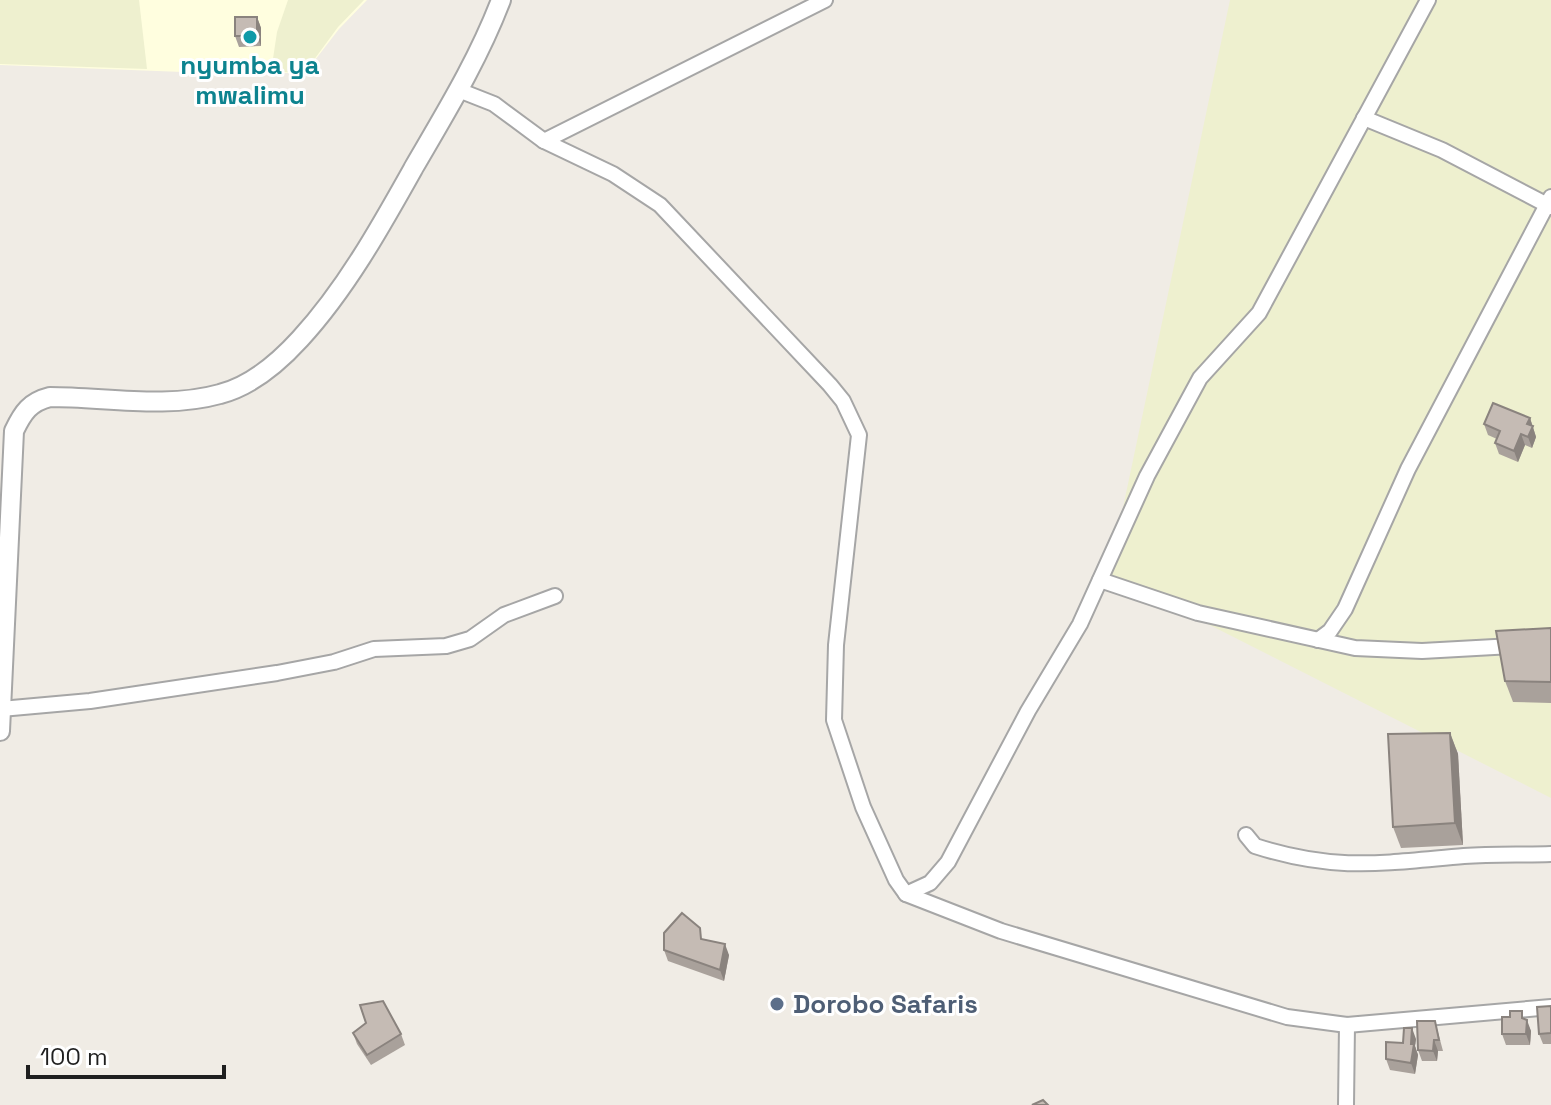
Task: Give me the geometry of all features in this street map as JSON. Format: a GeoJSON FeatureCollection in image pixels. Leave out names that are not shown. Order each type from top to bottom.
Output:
{"type":"FeatureCollection","features":[{"type":"Feature","properties":{"kind":"street"},"geometry":{"type":"LineString","coordinates":[[0,731],[14,431],[21,415],[34,401],[50,397],[163,400],[219,394],[267,369],[301,338],[384,221],[461,91],[501,0]]}},
{"type":"Feature","properties":{"kind":"street"},"geometry":{"type":"LineString","coordinates":[[544,141],[825,0]]}},
{"type":"Feature","properties":{"kind":"street"},"geometry":{"type":"LineString","coordinates":[[906,894],[930,883],[948,862],[1028,711],[1059,663],[1147,476],[1200,378],[1259,313],[1428,0]]}},
{"type":"Feature","properties":{"kind":"street"},"geometry":{"type":"LineString","coordinates":[[461,91],[494,104],[544,141],[613,174],[677,220],[736,290],[830,385],[853,419],[859,435],[859,448],[838,614],[834,720],[863,807],[896,880],[906,894],[990,927],[1287,1017],[1347,1025],[1551,1007]]}},
{"type":"Feature","properties":{"kind":"street"},"geometry":{"type":"LineString","coordinates":[[1318,640],[1330,631],[1345,609],[1408,469],[1550,203],[1442,150],[1364,118]]}},
{"type":"Feature","properties":{"kind":"street"},"geometry":{"type":"LineString","coordinates":[[1100,580],[1198,613],[1318,640],[1392,652],[1551,644]]}},
{"type":"Feature","properties":{"kind":"street"},"geometry":{"type":"LineString","coordinates":[[1,709],[90,701],[277,673],[334,662],[374,649],[446,646],[470,639],[504,615],[555,596]]}},
{"type":"Feature","properties":{"kind":"street"},"geometry":{"type":"LineString","coordinates":[[1246,835],[1255,846],[1294,858],[1353,866],[1495,854],[1551,854]]}},
{"type":"Feature","properties":{"kind":"street"},"geometry":{"type":"LineString","coordinates":[[1346,1105],[1347,1025]]}},
{"type":"Feature","properties":{"kind":"shaded area"},"geometry":{"type":"Polygon","coordinates":[[[0,0],[367,0],[339,29],[305,73],[0,65],[0,0]]]}},
{"type":"Feature","properties":{"kind":"shaded area"},"geometry":{"type":"Polygon","coordinates":[[[0,0],[139,0],[147,69],[0,64],[0,0]]]}},
{"type":"Feature","properties":{"kind":"shaded area"},"geometry":{"type":"Polygon","coordinates":[[[288,0],[364,0],[338,27],[305,72],[271,72],[277,32],[288,0]]]}},
{"type":"Feature","properties":{"kind":"shaded area"},"geometry":{"type":"Polygon","coordinates":[[[1230,0],[1551,0],[1551,798],[1109,574],[1230,0]]]}},
{"type":"Feature","properties":{"kind":"building"},"geometry":{"type":"Polygon","coordinates":[[[235,17],[257,17],[257,36],[235,36],[235,17]]]}},
{"type":"Feature","properties":{"kind":"building"},"geometry":{"type":"Polygon","coordinates":[[[1493,403],[1530,418],[1527,424],[1533,426],[1528,437],[1521,434],[1514,451],[1495,443],[1500,431],[1484,424],[1493,403]]]}},
{"type":"Feature","properties":{"kind":"building"},"geometry":{"type":"Polygon","coordinates":[[[1551,628],[1551,682],[1505,681],[1496,631],[1551,628]]]}},
{"type":"Feature","properties":{"kind":"building"},"geometry":{"type":"Polygon","coordinates":[[[1450,733],[1455,823],[1393,827],[1388,734],[1450,733]]]}},
{"type":"Feature","properties":{"kind":"building"},"geometry":{"type":"Polygon","coordinates":[[[682,913],[700,928],[701,939],[725,944],[720,970],[664,950],[664,933],[682,913]]]}},
{"type":"Feature","properties":{"kind":"building"},"geometry":{"type":"Polygon","coordinates":[[[383,1001],[401,1034],[367,1055],[353,1033],[366,1023],[360,1005],[383,1001]]]}},
{"type":"Feature","properties":{"kind":"building"},"geometry":{"type":"Polygon","coordinates":[[[1551,1006],[1551,1033],[1539,1034],[1537,1007],[1551,1006]]]}},
{"type":"Feature","properties":{"kind":"building"},"geometry":{"type":"Polygon","coordinates":[[[1510,1011],[1522,1011],[1522,1018],[1527,1020],[1526,1034],[1502,1034],[1502,1017],[1510,1017],[1510,1011]]]}},
{"type":"Feature","properties":{"kind":"building"},"geometry":{"type":"Polygon","coordinates":[[[1417,1021],[1435,1021],[1439,1040],[1434,1040],[1433,1051],[1418,1050],[1417,1021]]]}},
{"type":"Feature","properties":{"kind":"building"},"geometry":{"type":"Polygon","coordinates":[[[1404,1028],[1412,1028],[1411,1044],[1414,1044],[1411,1063],[1386,1059],[1386,1042],[1403,1043],[1404,1028]]]}},
{"type":"Feature","properties":{"kind":"place","name":"nyumba ya mwalimu"},"geometry":{"type":"Point","coordinates":[250,37]}},
{"type":"Feature","properties":{"kind":"place","name":"Dorobo Safaris"},"geometry":{"type":"Point","coordinates":[777,1004]}}]}
